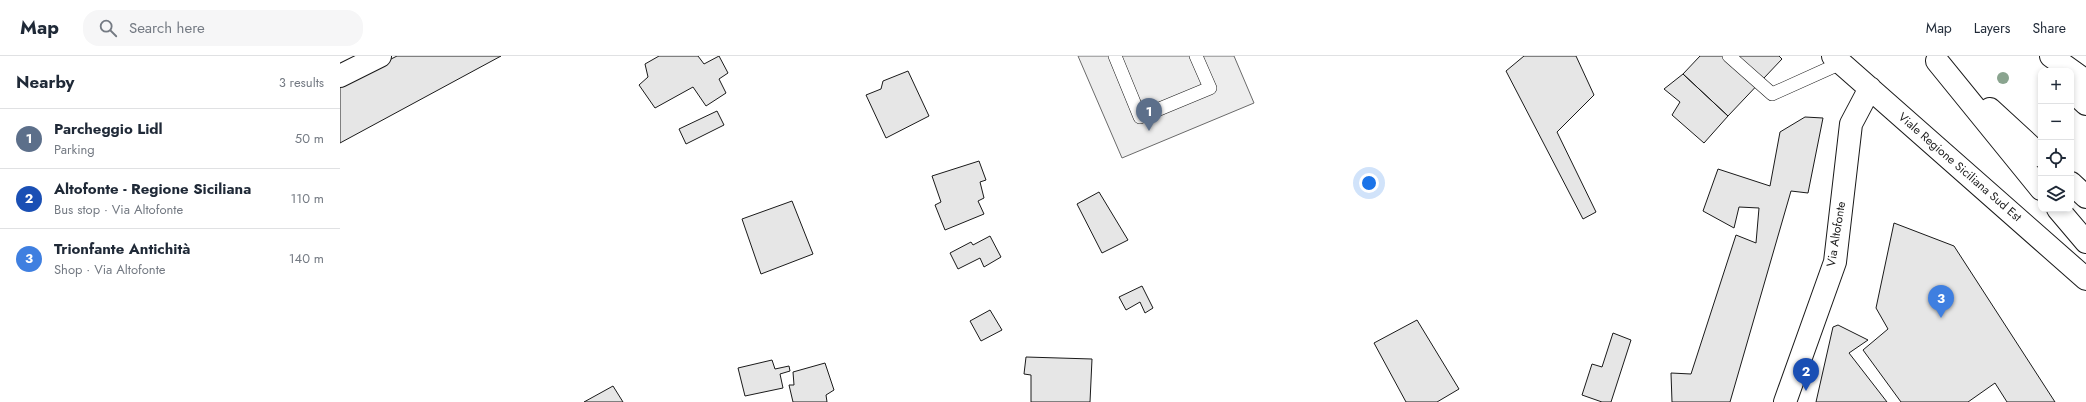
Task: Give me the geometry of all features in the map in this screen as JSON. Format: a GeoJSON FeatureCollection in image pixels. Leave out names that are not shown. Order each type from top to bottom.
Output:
{"type":"FeatureCollection","features":[{"type":"Feature","properties":{"kind":"street"},"geometry":{"type":"LineString","coordinates":[[340,76],[380,56]]}},
{"type":"Feature","properties":{"kind":"street"},"geometry":{"type":"LineString","coordinates":[[2035,56],[2048,68]]}},
{"type":"Feature","properties":{"kind":"street"},"geometry":{"type":"LineString","coordinates":[[2051,56],[2086,81]]}},
{"type":"Feature","properties":{"kind":"street","name":"Viale Regione Siciliana Sud Est"},"geometry":{"type":"LineString","coordinates":[[1837,59],[2086,279]]}},
{"type":"Feature","properties":{"kind":"street"},"geometry":{"type":"LineString","coordinates":[[1934,59],[2038,153]]}},
{"type":"Feature","properties":{"kind":"street"},"geometry":{"type":"LineString","coordinates":[[1934,59],[2038,185]]}},
{"type":"Feature","properties":{"kind":"street","name":"Via Altofonte"},"geometry":{"type":"LineString","coordinates":[[1785,402],[1834,262],[1851,124],[1870,88]]}},
{"type":"Feature","properties":{"kind":"street"},"geometry":{"type":"LineString","coordinates":[[2074,93],[2086,104]]}},
{"type":"Feature","properties":{"kind":"street"},"geometry":{"type":"LineString","coordinates":[[2074,186],[2086,197]]}},
{"type":"Feature","properties":{"kind":"street"},"geometry":{"type":"LineString","coordinates":[[2061,212],[2086,242]]}},
{"type":"Feature","properties":{"kind":"lane"},"geometry":{"type":"LineString","coordinates":[[1115,56],[1140,117],[1210,88],[1196,56]]}},
{"type":"Feature","properties":{"kind":"lane"},"geometry":{"type":"LineString","coordinates":[[1729,56],[1772,94],[1837,59]]}},
{"type":"Feature","properties":{"kind":"shaded area"},"geometry":{"type":"Polygon","coordinates":[[[1078,56],[1234,56],[1254,103],[1122,158],[1078,56]]]}},
{"type":"Feature","properties":{"kind":"building"},"geometry":{"type":"Polygon","coordinates":[[[397,56],[501,56],[340,143],[340,85],[397,56]]]}},
{"type":"Feature","properties":{"kind":"building"},"geometry":{"type":"Polygon","coordinates":[[[659,56],[698,56],[704,64],[719,56],[728,73],[719,79],[726,93],[706,106],[693,87],[655,108],[639,85],[648,77],[645,64],[659,56]]]}},
{"type":"Feature","properties":{"kind":"building"},"geometry":{"type":"Polygon","coordinates":[[[1524,56],[1576,56],[1594,95],[1557,132],[1596,212],[1583,219],[1506,71],[1524,56]]]}},
{"type":"Feature","properties":{"kind":"building"},"geometry":{"type":"Polygon","coordinates":[[[1700,56],[1779,56],[1782,59],[1728,116],[1683,74],[1700,56]]]}},
{"type":"Feature","properties":{"kind":"building"},"geometry":{"type":"Polygon","coordinates":[[[908,71],[929,116],[886,138],[866,95],[881,89],[883,81],[908,71]]]}},
{"type":"Feature","properties":{"kind":"building"},"geometry":{"type":"Polygon","coordinates":[[[1683,74],[1728,116],[1704,143],[1672,115],[1680,102],[1664,89],[1683,74]]]}},
{"type":"Feature","properties":{"kind":"building"},"geometry":{"type":"Polygon","coordinates":[[[717,111],[724,125],[686,144],[679,129],[717,111]]]}},
{"type":"Feature","properties":{"kind":"building"},"geometry":{"type":"Polygon","coordinates":[[[1805,117],[1823,118],[1808,193],[1791,191],[1730,402],[1672,402],[1671,373],[1691,374],[1736,235],[1756,243],[1759,208],[1739,207],[1734,228],[1703,211],[1718,169],[1770,186],[1780,132],[1805,117]]]}},
{"type":"Feature","properties":{"kind":"building"},"geometry":{"type":"Polygon","coordinates":[[[979,161],[986,180],[980,182],[984,198],[978,201],[984,214],[945,230],[935,205],[941,202],[932,176],[979,161]]]}},
{"type":"Feature","properties":{"kind":"building"},"geometry":{"type":"Polygon","coordinates":[[[1099,192],[1128,240],[1102,253],[1077,204],[1099,192]]]}},
{"type":"Feature","properties":{"kind":"building"},"geometry":{"type":"Polygon","coordinates":[[[792,201],[813,254],[761,274],[742,219],[792,201]]]}},
{"type":"Feature","properties":{"kind":"building"},"geometry":{"type":"Polygon","coordinates":[[[1894,223],[1954,246],[2055,402],[2007,402],[1995,383],[1968,402],[1901,402],[1863,350],[1888,329],[1876,308],[1894,223]]]}},
{"type":"Feature","properties":{"kind":"building"},"geometry":{"type":"Polygon","coordinates":[[[990,236],[1001,257],[984,267],[980,258],[958,269],[950,253],[971,242],[973,245],[990,236]]]}},
{"type":"Feature","properties":{"kind":"building"},"geometry":{"type":"Polygon","coordinates":[[[1142,286],[1153,308],[1145,313],[1140,302],[1126,310],[1119,297],[1142,286]]]}},
{"type":"Feature","properties":{"kind":"building"},"geometry":{"type":"Polygon","coordinates":[[[990,310],[1002,330],[981,341],[970,321],[990,310]]]}},
{"type":"Feature","properties":{"kind":"building"},"geometry":{"type":"Polygon","coordinates":[[[1417,320],[1459,389],[1437,402],[1406,402],[1374,343],[1417,320]]]}},
{"type":"Feature","properties":{"kind":"building"},"geometry":{"type":"Polygon","coordinates":[[[1838,325],[1868,340],[1849,353],[1887,402],[1816,402],[1833,327],[1838,325]]]}},
{"type":"Feature","properties":{"kind":"building"},"geometry":{"type":"Polygon","coordinates":[[[1613,333],[1631,340],[1611,402],[1602,402],[1582,395],[1592,364],[1602,367],[1613,333]]]}},
{"type":"Feature","properties":{"kind":"building"},"geometry":{"type":"Polygon","coordinates":[[[1026,357],[1092,359],[1090,402],[1031,402],[1031,375],[1024,374],[1026,357]]]}},
{"type":"Feature","properties":{"kind":"building"},"geometry":{"type":"Polygon","coordinates":[[[772,360],[775,369],[789,366],[790,371],[780,374],[783,388],[745,396],[738,368],[772,360]]]}},
{"type":"Feature","properties":{"kind":"building"},"geometry":{"type":"Polygon","coordinates":[[[825,363],[834,390],[826,395],[827,402],[793,402],[789,385],[794,385],[793,372],[825,363]]]}},
{"type":"Feature","properties":{"kind":"building"},"geometry":{"type":"Polygon","coordinates":[[[613,386],[623,402],[584,402],[613,386]]]}},
{"type":"Feature","properties":{"kind":"place","name":"Parcheggio Lidl"},"geometry":{"type":"Point","coordinates":[1149,131]}},
{"type":"Feature","properties":{"kind":"place","name":"Trionfante Antichità"},"geometry":{"type":"Point","coordinates":[1941,318]}},
{"type":"Feature","properties":{"kind":"place","name":"Altofonte - Regione Siciliana"},"geometry":{"type":"Point","coordinates":[1806,391]}}]}
